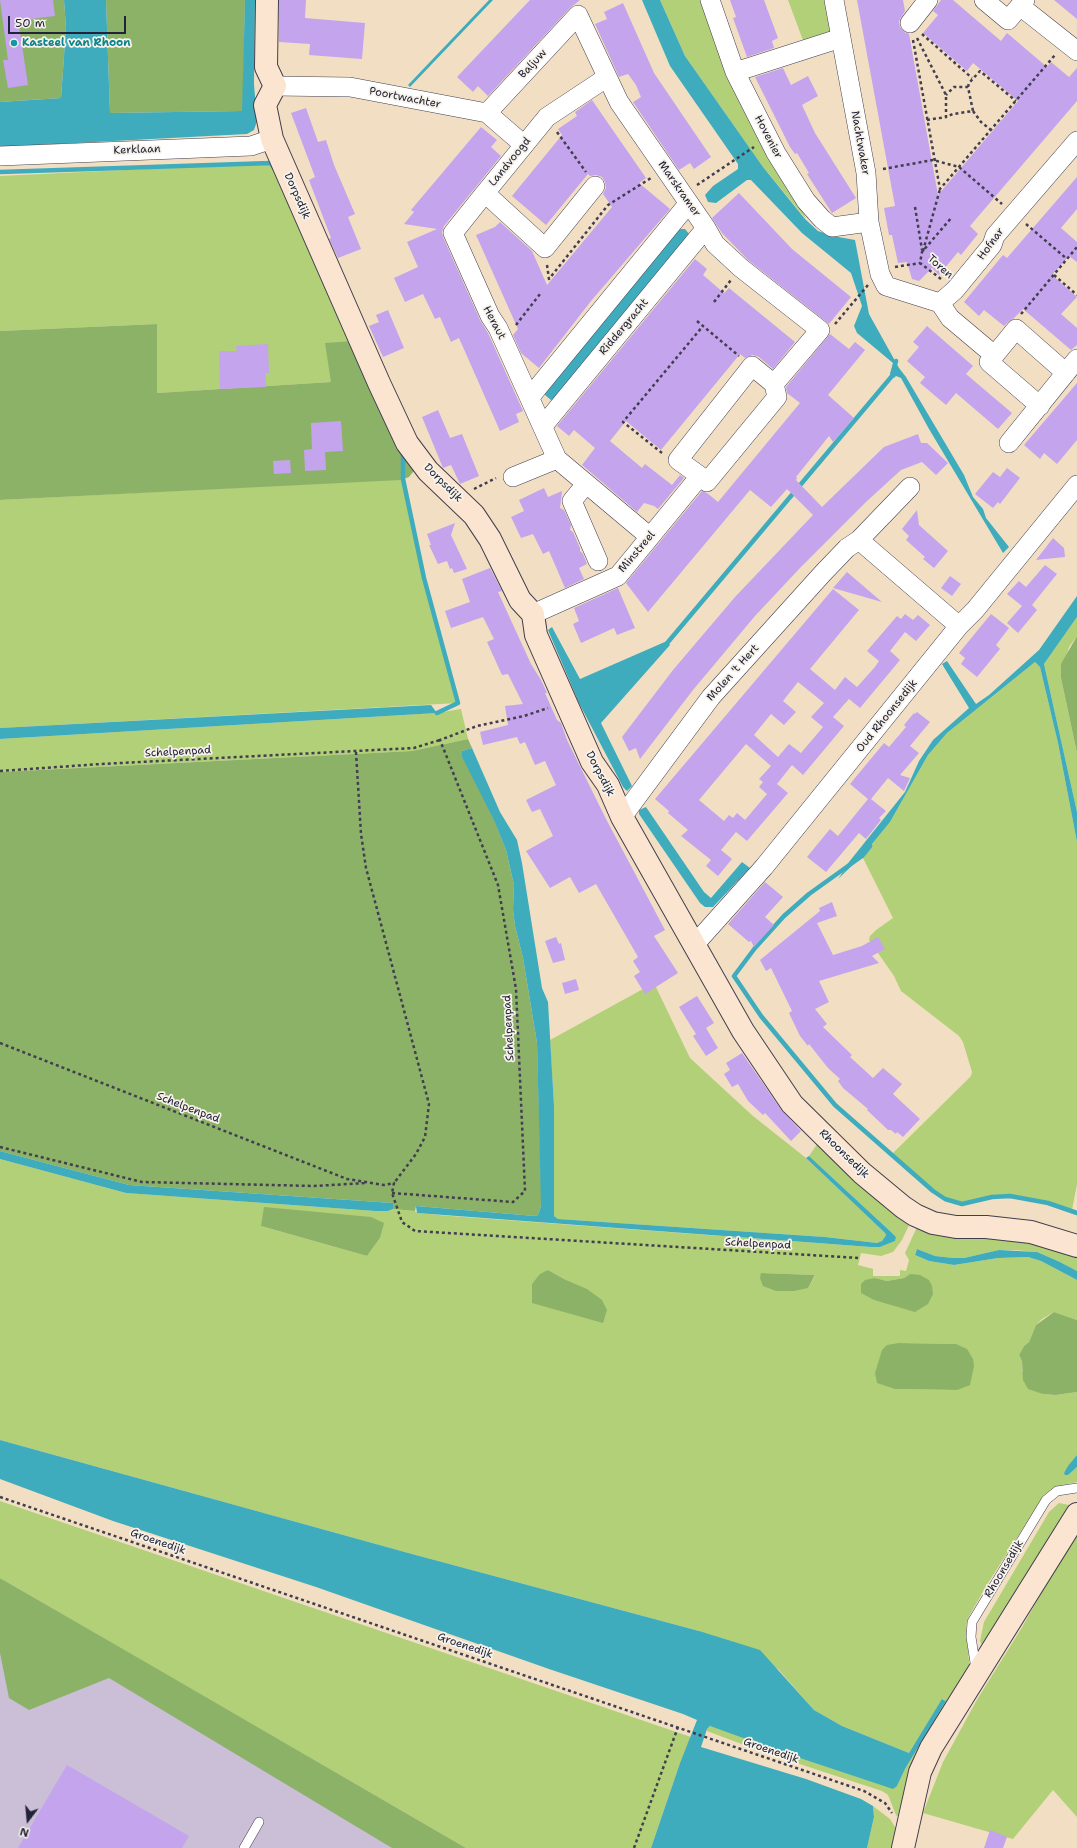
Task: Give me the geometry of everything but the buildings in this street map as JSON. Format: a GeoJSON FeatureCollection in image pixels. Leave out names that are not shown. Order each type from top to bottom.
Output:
{"type":"FeatureCollection","features":[{"type":"Feature","properties":{"kind":"street"},"geometry":{"type":"LineString","coordinates":[[267,0],[266,67],[274,86]]}},
{"type":"Feature","properties":{"kind":"street","name":"Hovenier"},"geometry":{"type":"LineString","coordinates":[[710,0],[735,72],[776,153],[806,201],[822,219],[832,226],[869,222]]}},
{"type":"Feature","properties":{"kind":"street","name":"Nachtwaker"},"geometry":{"type":"LineString","coordinates":[[834,0],[866,173],[869,222],[878,280]]}},
{"type":"Feature","properties":{"kind":"street"},"geometry":{"type":"LineString","coordinates":[[910,23],[928,0]]}},
{"type":"Feature","properties":{"kind":"street"},"geometry":{"type":"LineString","coordinates":[[984,0],[1008,20],[1023,3],[1071,46]]}},
{"type":"Feature","properties":{"kind":"street","name":"Marskramer"},"geometry":{"type":"LineString","coordinates":[[578,15],[606,78],[619,102],[685,200],[706,228],[715,244],[741,268],[820,330]]}},
{"type":"Feature","properties":{"kind":"street","name":"Baljuw"},"geometry":{"type":"LineString","coordinates":[[487,113],[578,15]]}},
{"type":"Feature","properties":{"kind":"street"},"geometry":{"type":"LineString","coordinates":[[735,72],[841,38]]}},
{"type":"Feature","properties":{"kind":"street","name":"Landvoogd"},"geometry":{"type":"LineString","coordinates":[[545,248],[485,193],[547,117],[606,78]]}},
{"type":"Feature","properties":{"kind":"street","name":"Poortwachter"},"geometry":{"type":"LineString","coordinates":[[274,86],[350,87],[487,113]]}},
{"type":"Feature","properties":{"kind":"street","name":"Dorpsdijk"},"geometry":{"type":"LineString","coordinates":[[274,86],[265,105],[272,139],[379,383],[407,442],[428,471],[474,515],[486,533],[520,600],[533,614],[536,635],[592,762],[608,785],[622,817],[695,944]]}},
{"type":"Feature","properties":{"kind":"street"},"geometry":{"type":"LineString","coordinates":[[487,113],[524,145]]}},
{"type":"Feature","properties":{"kind":"street","name":"Kerklaan"},"geometry":{"type":"LineString","coordinates":[[0,156],[251,146],[272,139]]}},
{"type":"Feature","properties":{"kind":"street","name":"Hofnar"},"geometry":{"type":"LineString","coordinates":[[940,303],[955,290],[992,245],[995,236],[1077,141]]}},
{"type":"Feature","properties":{"kind":"street"},"geometry":{"type":"LineString","coordinates":[[545,248],[596,186]]}},
{"type":"Feature","properties":{"kind":"street","name":"Heraut"},"geometry":{"type":"LineString","coordinates":[[485,193],[453,232],[490,316],[498,328],[557,459],[650,537]]}},
{"type":"Feature","properties":{"kind":"street"},"geometry":{"type":"LineString","coordinates":[[530,397],[685,200]]}},
{"type":"Feature","properties":{"kind":"street","name":"Riddergracht"},"geometry":{"type":"LineString","coordinates":[[543,426],[706,228]]}},
{"type":"Feature","properties":{"kind":"street"},"geometry":{"type":"LineString","coordinates":[[878,280],[940,303],[950,318],[994,355]]}},
{"type":"Feature","properties":{"kind":"street"},"geometry":{"type":"LineString","coordinates":[[774,384],[820,330]]}},
{"type":"Feature","properties":{"kind":"street"},"geometry":{"type":"LineString","coordinates":[[1009,443],[1040,406],[1072,366],[1016,330],[989,362],[1040,406]]}},
{"type":"Feature","properties":{"kind":"street"},"geometry":{"type":"LineString","coordinates":[[752,366],[774,384],[777,397],[707,482],[678,460],[752,366]]}},
{"type":"Feature","properties":{"kind":"street"},"geometry":{"type":"LineString","coordinates":[[513,477],[557,459]]}},
{"type":"Feature","properties":{"kind":"street","name":"Minstreel"},"geometry":{"type":"LineString","coordinates":[[533,614],[618,576],[700,476]]}},
{"type":"Feature","properties":{"kind":"street"},"geometry":{"type":"LineString","coordinates":[[586,484],[572,501],[598,561]]}},
{"type":"Feature","properties":{"kind":"street","name":"Oud Rhoonsedijk"},"geometry":{"type":"LineString","coordinates":[[695,944],[764,867],[959,626],[975,610],[1077,485]]}},
{"type":"Feature","properties":{"kind":"street","name":"Molen 't Hert"},"geometry":{"type":"LineString","coordinates":[[622,817],[711,697],[823,572],[847,548],[859,540],[910,487]]}},
{"type":"Feature","properties":{"kind":"street"},"geometry":{"type":"LineString","coordinates":[[859,540],[959,626]]}},
{"type":"Feature","properties":{"kind":"street","name":"Rhoonsedijk"},"geometry":{"type":"LineString","coordinates":[[695,944],[743,1031],[792,1104],[862,1173],[903,1207],[915,1215],[933,1223],[956,1227],[986,1227],[1031,1232],[1077,1246]]}},
{"type":"Feature","properties":{"kind":"street"},"geometry":{"type":"LineString","coordinates":[[904,1842],[920,1772],[932,1748],[1077,1514]]}},
{"type":"Feature","properties":{"kind":"lane","name":"Rhoonsedijk"},"geometry":{"type":"LineString","coordinates":[[977,1675],[971,1637],[972,1622],[1046,1500],[1057,1491],[1077,1488]]}},
{"type":"Feature","properties":{"kind":"lane"},"geometry":{"type":"LineString","coordinates":[[244,1848],[259,1822]]}},
{"type":"Feature","properties":{"kind":"path"},"geometry":{"type":"LineString","coordinates":[[910,23],[972,78]]}},
{"type":"Feature","properties":{"kind":"path"},"geometry":{"type":"LineString","coordinates":[[910,23],[946,95],[946,117]]}},
{"type":"Feature","properties":{"kind":"path"},"geometry":{"type":"LineString","coordinates":[[910,23],[933,160],[940,189]]}},
{"type":"Feature","properties":{"kind":"path"},"geometry":{"type":"LineString","coordinates":[[922,252],[940,189],[1016,101],[1071,46]]}},
{"type":"Feature","properties":{"kind":"path"},"geometry":{"type":"LineString","coordinates":[[991,130],[981,122],[973,111],[968,87],[972,78],[980,71],[1016,101]]}},
{"type":"Feature","properties":{"kind":"path"},"geometry":{"type":"LineString","coordinates":[[946,95],[954,87],[968,87]]}},
{"type":"Feature","properties":{"kind":"path"},"geometry":{"type":"LineString","coordinates":[[927,120],[973,111]]}},
{"type":"Feature","properties":{"kind":"path"},"geometry":{"type":"LineString","coordinates":[[547,117],[596,186],[608,206]]}},
{"type":"Feature","properties":{"kind":"path"},"geometry":{"type":"LineString","coordinates":[[685,200],[730,162],[752,148]]}},
{"type":"Feature","properties":{"kind":"path"},"geometry":{"type":"LineString","coordinates":[[866,173],[933,160],[959,167],[1067,259]]}},
{"type":"Feature","properties":{"kind":"path"},"geometry":{"type":"LineString","coordinates":[[545,248],[549,279],[608,206],[665,169]]}},
{"type":"Feature","properties":{"kind":"path"},"geometry":{"type":"LineString","coordinates":[[914,207],[922,252]]}},
{"type":"Feature","properties":{"kind":"path","name":"Toren"},"geometry":{"type":"LineString","coordinates":[[952,217],[922,252],[920,263],[955,290]]}},
{"type":"Feature","properties":{"kind":"path"},"geometry":{"type":"LineString","coordinates":[[1016,330],[1015,321],[1077,247]]}},
{"type":"Feature","properties":{"kind":"path"},"geometry":{"type":"LineString","coordinates":[[820,330],[833,327],[854,301],[878,280],[920,263]]}},
{"type":"Feature","properties":{"kind":"path"},"geometry":{"type":"LineString","coordinates":[[714,302],[741,268]]}},
{"type":"Feature","properties":{"kind":"path"},"geometry":{"type":"LineString","coordinates":[[1054,275],[1077,295]]}},
{"type":"Feature","properties":{"kind":"path"},"geometry":{"type":"LineString","coordinates":[[504,341],[540,294]]}},
{"type":"Feature","properties":{"kind":"path"},"geometry":{"type":"LineString","coordinates":[[697,320],[752,366]]}},
{"type":"Feature","properties":{"kind":"path"},"geometry":{"type":"LineString","coordinates":[[678,460],[673,462],[623,422],[703,326]]}},
{"type":"Feature","properties":{"kind":"path"},"geometry":{"type":"LineString","coordinates":[[457,498],[507,472],[513,477]]}},
{"type":"Feature","properties":{"kind":"path","name":"Schelpenpad"},"geometry":{"type":"LineString","coordinates":[[0,771],[101,764],[414,748],[477,726],[524,716],[566,701]]}},
{"type":"Feature","properties":{"kind":"path","name":"Schelpenpad"},"geometry":{"type":"LineString","coordinates":[[392,1193],[513,1202],[525,1191],[516,989],[498,885],[440,740]]}},
{"type":"Feature","properties":{"kind":"path","name":"Schelpenpad"},"geometry":{"type":"LineString","coordinates":[[356,752],[361,834],[366,868],[429,1104],[425,1137],[416,1154],[394,1182],[392,1193],[402,1222],[415,1231],[859,1258]]}},
{"type":"Feature","properties":{"kind":"path","name":"Schelpenpad"},"geometry":{"type":"LineString","coordinates":[[0,1043],[347,1179],[384,1185],[394,1182]]}},
{"type":"Feature","properties":{"kind":"path","name":"Schelpenpad"},"geometry":{"type":"LineString","coordinates":[[0,1147],[142,1182],[314,1186],[370,1183]]}},
{"type":"Feature","properties":{"kind":"path","name":"Groenedijk"},"geometry":{"type":"LineString","coordinates":[[0,1497],[864,1791],[885,1803],[904,1842]]}},
{"type":"Feature","properties":{"kind":"path"},"geometry":{"type":"LineString","coordinates":[[634,1848],[678,1727]]}},
{"type":"Feature","properties":{"kind":"shaded area"},"geometry":{"type":"Polygon","coordinates":[[[0,1601],[409,1848],[0,1848],[0,1601]]]}},
{"type":"Feature","properties":{"kind":"green space"},"geometry":{"type":"Polygon","coordinates":[[[0,0],[64,0],[66,28],[61,98],[0,102],[0,0]]]}},
{"type":"Feature","properties":{"kind":"green space"},"geometry":{"type":"Polygon","coordinates":[[[106,0],[245,0],[243,111],[110,113],[106,0]]]}},
{"type":"Feature","properties":{"kind":"green space"},"geometry":{"type":"Polygon","coordinates":[[[660,0],[704,0],[806,219],[763,167],[685,56],[660,0]]]}},
{"type":"Feature","properties":{"kind":"green space"},"geometry":{"type":"Polygon","coordinates":[[[788,0],[825,0],[831,33],[804,43],[788,0]]]}},
{"type":"Feature","properties":{"kind":"green space"},"geometry":{"type":"Polygon","coordinates":[[[271,163],[353,341],[331,382],[157,393],[157,324],[0,331],[0,176],[271,163]]]}},
{"type":"Feature","properties":{"kind":"green space"},"geometry":{"type":"Polygon","coordinates":[[[157,324],[157,393],[331,382],[325,343],[353,341],[417,467],[409,477],[401,480],[0,500],[0,331],[157,324]]]}},
{"type":"Feature","properties":{"kind":"green space"},"geometry":{"type":"Polygon","coordinates":[[[403,479],[424,578],[458,703],[0,728],[0,500],[403,479]]]}},
{"type":"Feature","properties":{"kind":"green space"},"geometry":{"type":"Polygon","coordinates":[[[1077,617],[1077,636],[1069,647],[1061,678],[1077,753],[1077,812],[1044,664],[1077,617]]]}},
{"type":"Feature","properties":{"kind":"green space"},"geometry":{"type":"Polygon","coordinates":[[[1077,636],[1077,753],[1061,678],[1061,664],[1077,636]]]}},
{"type":"Feature","properties":{"kind":"green space"},"geometry":{"type":"Polygon","coordinates":[[[1035,662],[1040,667],[1058,743],[1077,842],[1077,1184],[1072,1210],[1048,1203],[1010,1196],[992,1197],[962,1204],[945,1199],[933,1191],[891,1155],[971,1076],[972,1072],[963,1042],[959,1036],[901,991],[894,976],[869,940],[870,936],[876,930],[893,918],[862,856],[890,822],[928,755],[947,733],[1035,662]]]}},
{"type":"Feature","properties":{"kind":"green space"},"geometry":{"type":"Polygon","coordinates":[[[461,709],[468,739],[412,751],[0,772],[0,739],[437,713],[461,709]]]}},
{"type":"Feature","properties":{"kind":"green space"},"geometry":{"type":"Polygon","coordinates":[[[468,739],[472,748],[462,751],[494,819],[506,850],[514,885],[513,909],[515,926],[523,958],[537,1043],[541,1182],[541,1206],[538,1215],[535,1216],[416,1206],[415,1211],[393,1209],[393,1203],[129,1185],[0,1151],[0,772],[412,751],[468,739]]]}},
{"type":"Feature","properties":{"kind":"green space"},"geometry":{"type":"Polygon","coordinates":[[[654,983],[690,1058],[753,1116],[806,1158],[885,1233],[886,1235],[882,1241],[877,1243],[825,1237],[558,1219],[554,1216],[554,1106],[550,1040],[654,983]]]}},
{"type":"Feature","properties":{"kind":"green space"},"geometry":{"type":"Polygon","coordinates":[[[820,1140],[910,1223],[902,1240],[893,1252],[881,1256],[861,1253],[858,1265],[873,1269],[873,1276],[900,1276],[900,1270],[906,1271],[909,1260],[905,1253],[917,1227],[1077,1250],[1077,1271],[1037,1252],[999,1250],[964,1258],[953,1258],[935,1256],[917,1249],[915,1255],[929,1261],[954,1265],[998,1258],[1028,1257],[1041,1261],[1077,1280],[1077,1320],[1054,1312],[1042,1319],[1036,1325],[1029,1342],[1024,1346],[1019,1355],[1022,1361],[1022,1371],[1043,1394],[1056,1395],[1077,1392],[1077,1455],[1064,1473],[1068,1475],[1077,1467],[1077,1482],[1058,1486],[1045,1494],[988,1583],[968,1618],[966,1626],[970,1673],[902,1820],[896,1815],[888,1795],[882,1791],[760,1751],[707,1731],[707,1729],[710,1726],[897,1786],[905,1769],[946,1701],[943,1699],[909,1753],[842,1726],[814,1710],[778,1669],[699,1631],[412,1554],[0,1440],[0,1159],[126,1193],[375,1211],[388,1211],[393,1209],[450,1216],[871,1247],[880,1247],[895,1241],[896,1237],[891,1232],[809,1156],[820,1140]],[[261,1226],[367,1256],[380,1238],[261,1226]],[[548,1270],[532,1284],[532,1303],[566,1280],[548,1270]],[[761,1273],[808,1288],[815,1275],[761,1273]],[[910,1274],[904,1278],[887,1281],[875,1278],[874,1300],[888,1303],[910,1274]],[[899,1343],[895,1389],[956,1390],[956,1344],[899,1343]]]}},
{"type":"Feature","properties":{"kind":"green space"},"geometry":{"type":"Polygon","coordinates":[[[264,1207],[371,1217],[384,1223],[380,1238],[367,1256],[261,1226],[264,1207]]]}},
{"type":"Feature","properties":{"kind":"green space"},"geometry":{"type":"Polygon","coordinates":[[[548,1270],[587,1289],[602,1300],[607,1310],[603,1323],[532,1303],[532,1284],[540,1274],[548,1270]]]}},
{"type":"Feature","properties":{"kind":"green space"},"geometry":{"type":"Polygon","coordinates":[[[761,1273],[815,1275],[808,1288],[794,1291],[776,1291],[763,1286],[760,1278],[761,1273]]]}},
{"type":"Feature","properties":{"kind":"green space"},"geometry":{"type":"Polygon","coordinates":[[[910,1274],[920,1275],[929,1280],[932,1286],[933,1294],[928,1304],[915,1312],[874,1300],[861,1293],[861,1284],[865,1280],[875,1278],[887,1281],[904,1278],[910,1274]]]}},
{"type":"Feature","properties":{"kind":"green space"},"geometry":{"type":"Polygon","coordinates":[[[1054,1312],[1077,1320],[1077,1392],[1056,1395],[1043,1394],[1028,1389],[1023,1380],[1022,1361],[1019,1355],[1024,1346],[1029,1342],[1036,1325],[1054,1312]]]}},
{"type":"Feature","properties":{"kind":"green space"},"geometry":{"type":"Polygon","coordinates":[[[899,1343],[956,1344],[967,1349],[973,1359],[974,1366],[970,1385],[957,1390],[895,1389],[877,1383],[875,1373],[882,1350],[887,1345],[899,1343]]]}},
{"type":"Feature","properties":{"kind":"green space"},"geometry":{"type":"Polygon","coordinates":[[[0,1501],[691,1737],[680,1763],[651,1848],[466,1848],[0,1578],[0,1501]]]}},
{"type":"Feature","properties":{"kind":"green space"},"geometry":{"type":"Polygon","coordinates":[[[1059,1503],[1074,1506],[983,1647],[980,1641],[984,1622],[1049,1512],[1059,1503]]]}},
{"type":"Feature","properties":{"kind":"green space"},"geometry":{"type":"Polygon","coordinates":[[[1077,1530],[1077,1817],[1053,1790],[1013,1839],[923,1813],[943,1762],[978,1698],[1021,1629],[1077,1530]]]}},
{"type":"Feature","properties":{"kind":"green space"},"geometry":{"type":"Polygon","coordinates":[[[0,1578],[466,1848],[392,1848],[109,1678],[29,1710],[9,1698],[0,1653],[0,1578]]]}},
{"type":"Feature","properties":{"kind":"green space"},"geometry":{"type":"Polygon","coordinates":[[[873,1806],[890,1819],[900,1835],[899,1848],[867,1848],[874,1817],[873,1806]]]}},
{"type":"Feature","properties":{"kind":"water"},"geometry":{"type":"Polygon","coordinates":[[[64,0],[106,0],[110,113],[242,111],[245,0],[255,0],[254,84],[257,121],[254,130],[247,134],[0,147],[0,102],[61,98],[66,28],[64,0]]]}},
{"type":"Feature","properties":{"kind":"water"},"geometry":{"type":"Polygon","coordinates":[[[489,0],[493,0],[410,87],[408,85],[489,0]]]}},
{"type":"Feature","properties":{"kind":"water"},"geometry":{"type":"Polygon","coordinates":[[[642,0],[660,0],[685,56],[763,167],[805,219],[818,231],[833,236],[855,240],[869,314],[899,368],[906,377],[964,475],[973,497],[983,509],[986,518],[1009,547],[1003,553],[929,429],[901,378],[896,376],[894,378],[890,374],[893,363],[857,333],[854,326],[862,306],[851,273],[802,233],[751,180],[747,180],[716,203],[708,202],[705,195],[713,186],[738,169],[738,164],[670,66],[642,0]]]}},
{"type":"Feature","properties":{"kind":"water"},"geometry":{"type":"Polygon","coordinates":[[[678,229],[685,229],[690,235],[554,399],[551,400],[545,395],[544,392],[678,229]]]}},
{"type":"Feature","properties":{"kind":"water"},"geometry":{"type":"Polygon","coordinates":[[[1077,596],[1077,617],[1044,664],[1077,812],[1077,842],[1058,743],[1040,667],[1035,662],[947,733],[928,755],[890,822],[863,855],[838,879],[845,871],[845,867],[905,792],[919,761],[933,740],[969,708],[942,664],[947,661],[976,704],[989,695],[1039,650],[1077,596]]]}},
{"type":"Feature","properties":{"kind":"water"},"geometry":{"type":"Polygon","coordinates":[[[552,627],[580,679],[667,641],[670,645],[601,723],[632,786],[627,791],[623,787],[579,703],[548,630],[552,627]]]}},
{"type":"Feature","properties":{"kind":"water"},"geometry":{"type":"Polygon","coordinates":[[[431,705],[437,713],[0,739],[0,728],[431,705]]]}},
{"type":"Feature","properties":{"kind":"water"},"geometry":{"type":"Polygon","coordinates":[[[472,748],[500,812],[517,840],[542,988],[548,1002],[554,1106],[554,1216],[558,1219],[825,1237],[877,1243],[882,1241],[886,1235],[885,1233],[806,1158],[809,1156],[891,1232],[896,1237],[895,1241],[880,1247],[871,1247],[417,1213],[416,1206],[535,1216],[538,1215],[541,1206],[537,1043],[523,958],[515,926],[513,909],[514,885],[506,850],[494,820],[462,757],[462,751],[472,748]]]}},
{"type":"Feature","properties":{"kind":"water"},"geometry":{"type":"Polygon","coordinates":[[[646,807],[704,892],[711,898],[742,862],[750,868],[713,907],[705,907],[700,903],[639,814],[639,810],[646,807]]]}},
{"type":"Feature","properties":{"kind":"water"},"geometry":{"type":"Polygon","coordinates":[[[0,1151],[129,1185],[393,1203],[393,1209],[388,1211],[375,1211],[126,1193],[0,1159],[0,1151]]]}},
{"type":"Feature","properties":{"kind":"water"},"geometry":{"type":"Polygon","coordinates":[[[917,1249],[935,1256],[953,1258],[964,1258],[999,1250],[1037,1252],[1077,1271],[1077,1280],[1041,1261],[1028,1257],[998,1258],[954,1265],[929,1261],[915,1255],[917,1249]]]}},
{"type":"Feature","properties":{"kind":"water"},"geometry":{"type":"Polygon","coordinates":[[[0,1440],[412,1554],[699,1631],[760,1650],[814,1710],[842,1726],[909,1753],[942,1699],[946,1701],[905,1769],[897,1786],[893,1789],[710,1726],[707,1729],[701,1747],[806,1779],[861,1799],[873,1806],[874,1817],[867,1848],[651,1848],[680,1763],[697,1720],[316,1587],[113,1521],[0,1479],[0,1440]]]}},
{"type":"Feature","properties":{"kind":"water"},"geometry":{"type":"Polygon","coordinates":[[[1077,1455],[1077,1467],[1068,1475],[1065,1475],[1064,1473],[1068,1466],[1077,1455]]]}},
{"type":"Feature","properties":{"kind":"waterway"},"geometry":{"type":"LineString","coordinates":[[0,172],[271,163],[274,168]]}},
{"type":"Feature","properties":{"kind":"waterway"},"geometry":{"type":"LineString","coordinates":[[668,642],[892,376],[896,361]]}},
{"type":"Feature","properties":{"kind":"waterway"},"geometry":{"type":"LineString","coordinates":[[403,450],[403,479],[424,578],[458,703],[437,713]]}},
{"type":"Feature","properties":{"kind":"waterway"},"geometry":{"type":"LineString","coordinates":[[870,846],[862,856],[809,894],[784,916],[755,948],[734,976],[761,1016],[835,1105],[933,1191],[945,1199],[962,1204],[992,1197],[1010,1196],[1048,1203],[1077,1213]]}},
{"type":"Feature","properties":{"kind":"place","name":"Kasteel van Rhoon"},"geometry":{"type":"Point","coordinates":[14,43]}}]}
